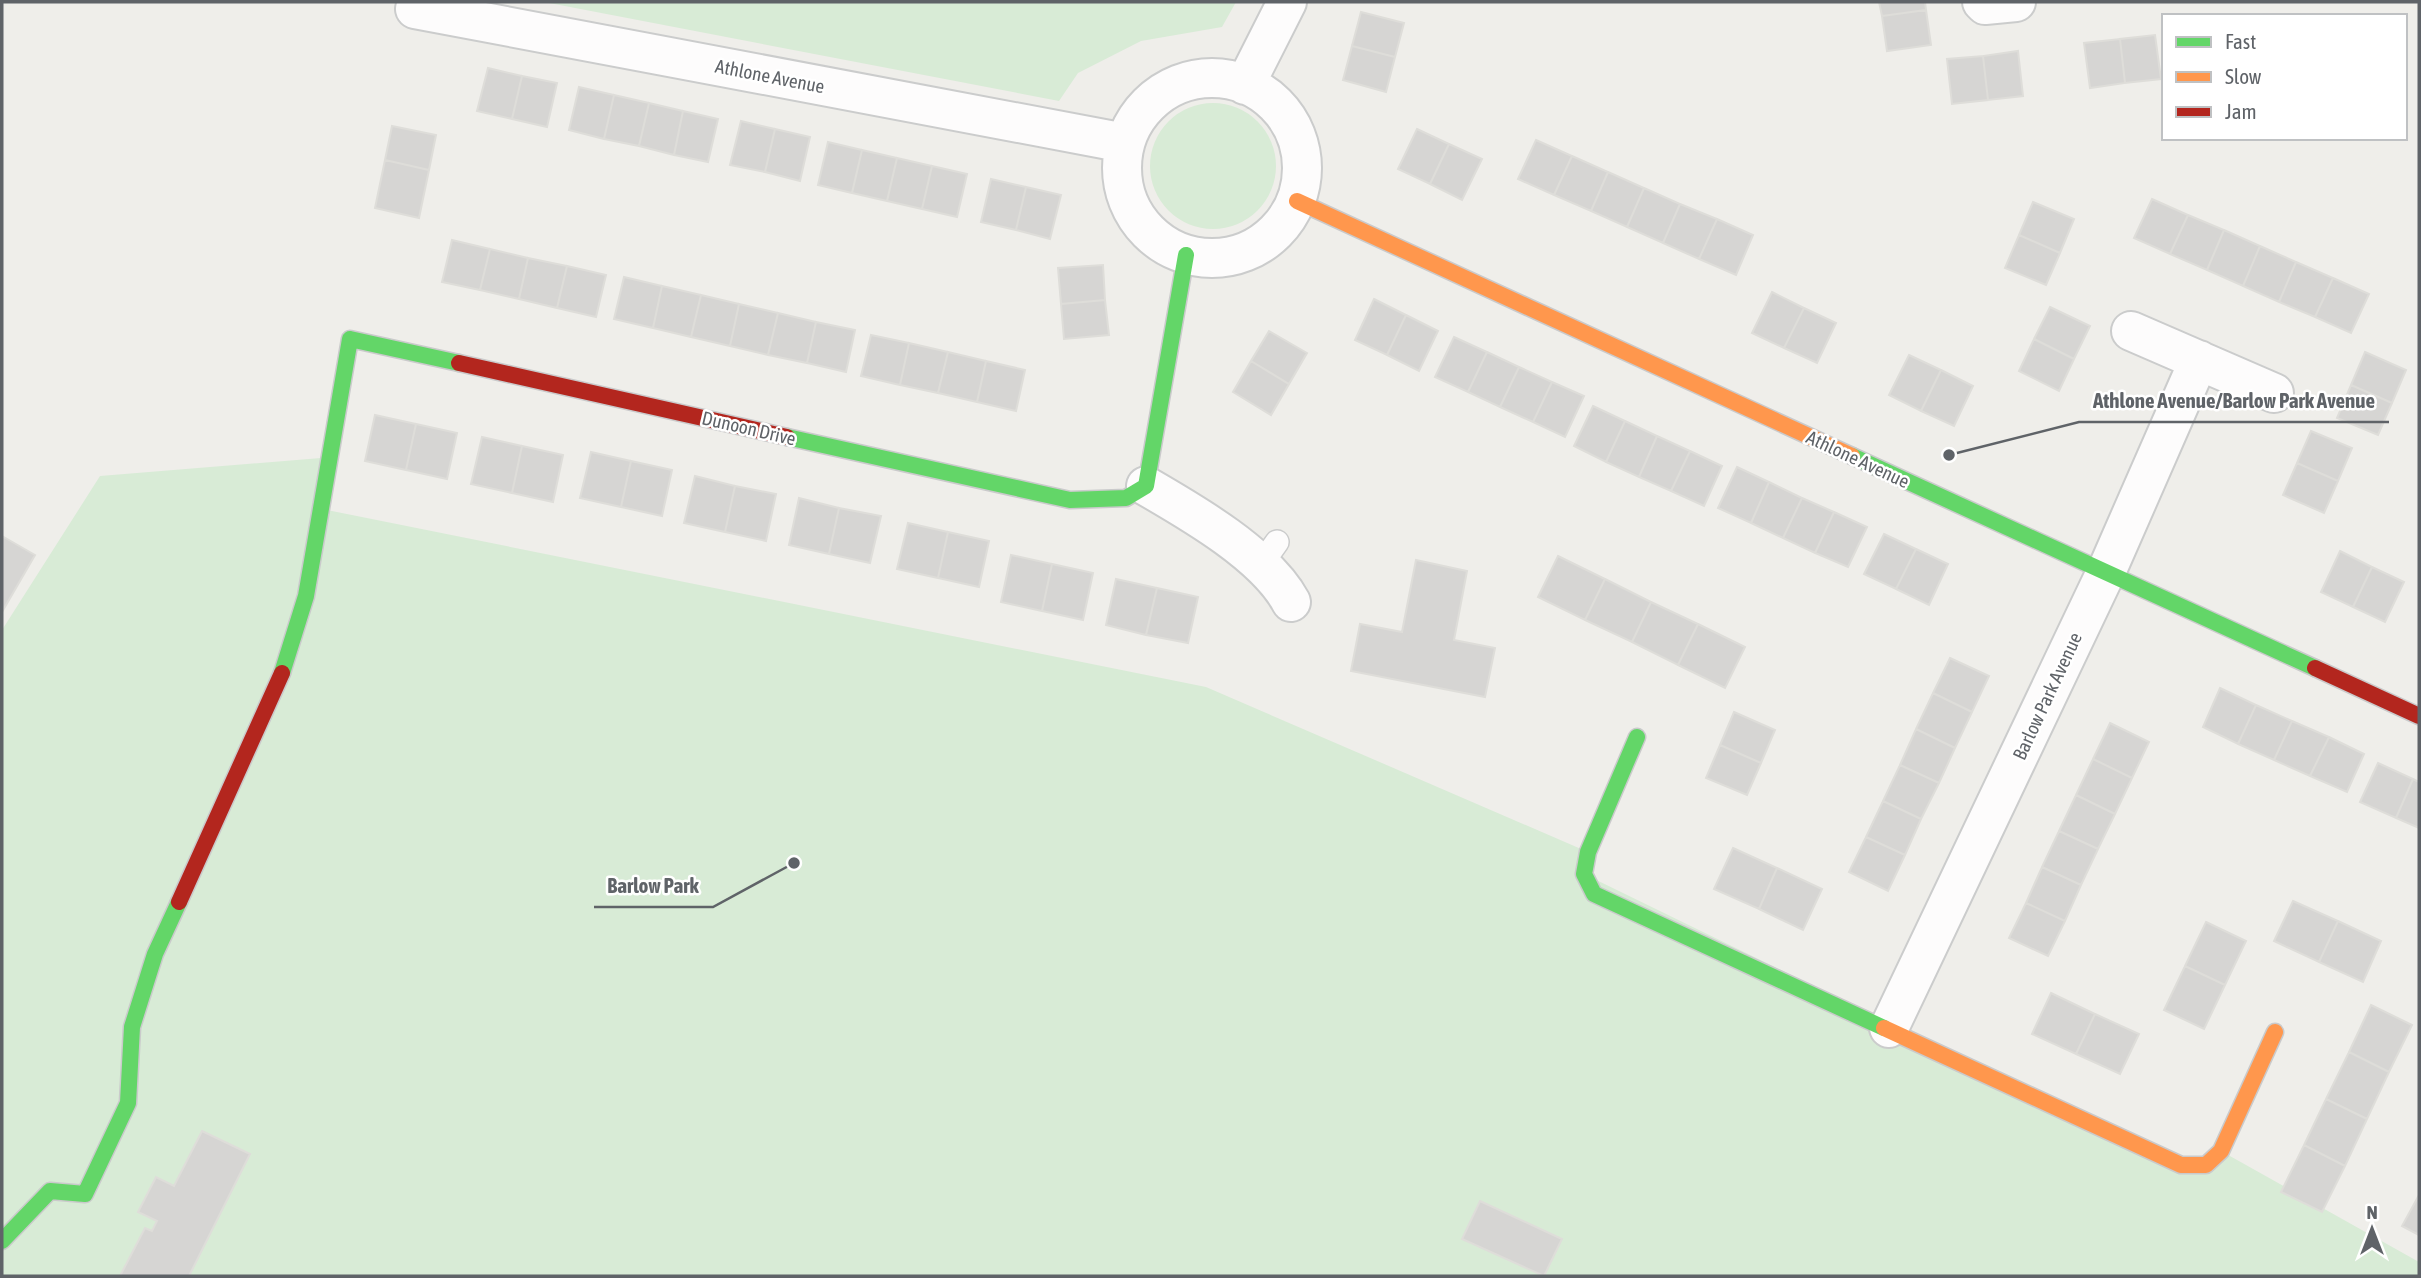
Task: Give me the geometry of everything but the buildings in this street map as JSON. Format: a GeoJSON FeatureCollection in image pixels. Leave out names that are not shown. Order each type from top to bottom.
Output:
{"type":"FeatureCollection","features":[{"type":"Feature","properties":{"kind":"street"},"geometry":{"type":"LineString","coordinates":[[1245,85],[1287,2]]}},
{"type":"Feature","properties":{"kind":"street"},"geometry":{"type":"LineString","coordinates":[[1982,2],[1985,5],[2016,2]]}},
{"type":"Feature","properties":{"kind":"street","name":"Athlone Avenue"},"geometry":{"type":"LineString","coordinates":[[415,9],[1125,143]]}},
{"type":"Feature","properties":{"kind":"street"},"geometry":{"type":"LineString","coordinates":[[1227,78],[1258,89],[1282,110],[1297,137],[1303,168],[1297,201],[1280,228],[1255,248],[1225,257],[1186,255],[1158,240],[1135,215],[1123,186],[1125,143],[1139,114],[1161,92],[1195,79],[1227,78]]}},
{"type":"Feature","properties":{"kind":"street","name":"Athlone Avenue"},"geometry":{"type":"LineString","coordinates":[[1297,201],[2107,570],[2419,716]]}},
{"type":"Feature","properties":{"kind":"street"},"geometry":{"type":"LineString","coordinates":[[1186,255],[1146,486],[1269,554],[1291,602]]}},
{"type":"Feature","properties":{"kind":"street"},"geometry":{"type":"LineString","coordinates":[[2132,331],[2273,393]]}},
{"type":"Feature","properties":{"kind":"street","name":"Dunoon Drive"},"geometry":{"type":"LineString","coordinates":[[2,1241],[50,1191],[85,1195],[128,1103],[132,1027],[155,954],[278,687],[306,596],[350,339],[1070,500],[1126,498],[1146,486]]}},
{"type":"Feature","properties":{"kind":"street","name":"Barlow Park Avenue"},"geometry":{"type":"LineString","coordinates":[[1889,1028],[2107,570],[2199,360]]}},
{"type":"Feature","properties":{"kind":"street"},"geometry":{"type":"LineString","coordinates":[[1637,737],[1588,852],[1584,874],[1594,894],[2181,1165],[2206,1165],[2221,1151],[2275,1032]]}},
{"type":"Feature","properties":{"kind":"green space"},"geometry":{"type":"Polygon","coordinates":[[[544,2],[1236,2],[1222,27],[1141,41],[1078,73],[1059,101],[544,2]]]}},
{"type":"Feature","properties":{"kind":"green space"},"geometry":{"type":"Polygon","coordinates":[[[1213,103],[1237,108],[1257,122],[1271,142],[1276,166],[1271,190],[1257,210],[1237,224],[1213,229],[1189,224],[1169,210],[1155,190],[1150,166],[1155,142],[1169,122],[1189,108],[1213,103]]]}},
{"type":"Feature","properties":{"kind":"green space"},"geometry":{"type":"Polygon","coordinates":[[[321,458],[312,507],[1206,687],[1588,852],[1584,874],[2181,1165],[2221,1151],[2419,1262],[2419,1276],[2,1276],[2,630],[100,476],[321,458]]]}},
{"type":"Feature","properties":{"kind":"traffic: fast"},"geometry":{"type":"LineString","coordinates":[[787,437],[1070,500],[1126,498],[1146,486],[1186,255]]}},
{"type":"Feature","properties":{"kind":"traffic: fast"},"geometry":{"type":"LineString","coordinates":[[282,673],[306,596],[350,339],[459,363]]}},
{"type":"Feature","properties":{"kind":"traffic: fast"},"geometry":{"type":"LineString","coordinates":[[1852,456],[2315,668]]}},
{"type":"Feature","properties":{"kind":"traffic: fast"},"geometry":{"type":"LineString","coordinates":[[1637,737],[1588,852],[1584,874],[1594,894],[1884,1028]]}},
{"type":"Feature","properties":{"kind":"traffic: fast"},"geometry":{"type":"LineString","coordinates":[[2,1241],[50,1191],[85,1194],[128,1103],[132,1027],[155,954],[179,902]]}},
{"type":"Feature","properties":{"kind":"traffic: slow"},"geometry":{"type":"LineString","coordinates":[[1297,201],[1852,456]]}},
{"type":"Feature","properties":{"kind":"traffic: slow"},"geometry":{"type":"LineString","coordinates":[[1884,1028],[2181,1165],[2206,1165],[2221,1151],[2275,1032]]}},
{"type":"Feature","properties":{"kind":"traffic: jam"},"geometry":{"type":"LineString","coordinates":[[459,363],[787,437]]}},
{"type":"Feature","properties":{"kind":"traffic: jam"},"geometry":{"type":"LineString","coordinates":[[2315,668],[2419,716]]}},
{"type":"Feature","properties":{"kind":"traffic: jam"},"geometry":{"type":"LineString","coordinates":[[179,902],[282,673]]}},
{"type":"Feature","properties":{"kind":"place","name":"Athlone Avenue/Barlow Park Avenue"},"geometry":{"type":"Point","coordinates":[1949,455]}},
{"type":"Feature","properties":{"kind":"place","name":"Barlow Park"},"geometry":{"type":"Point","coordinates":[794,863]}}]}
